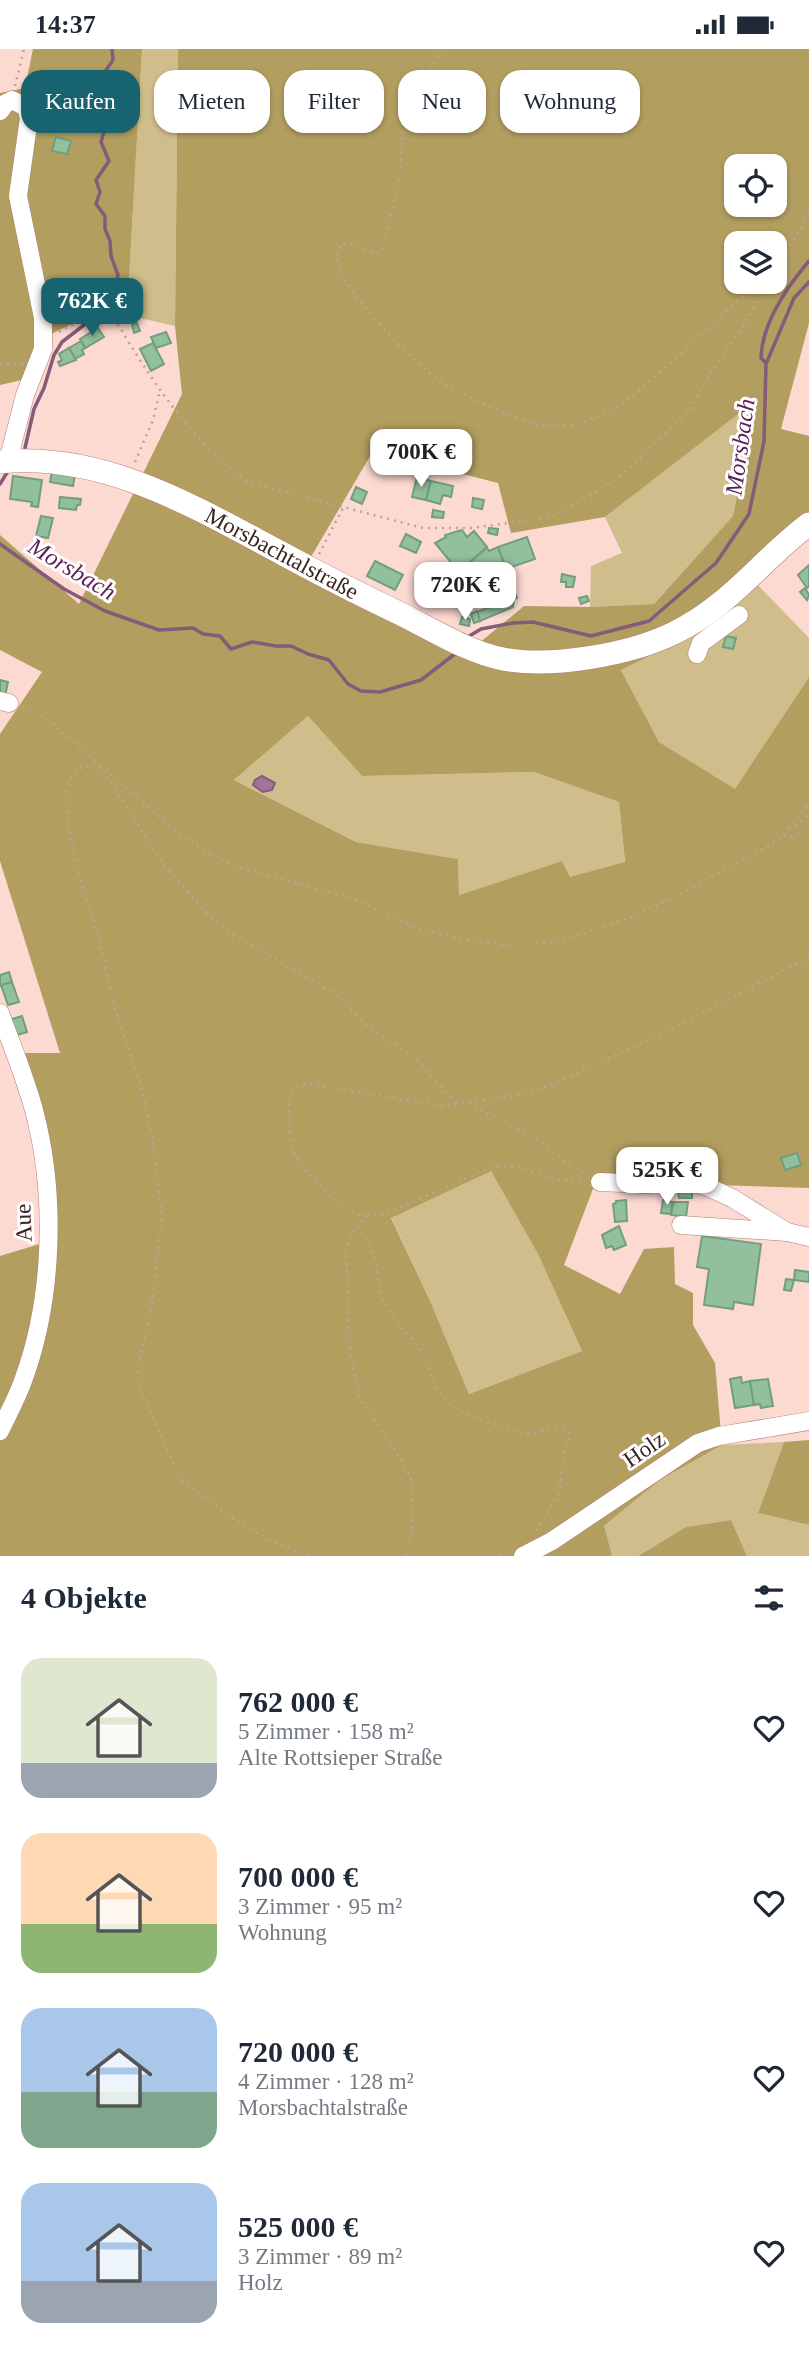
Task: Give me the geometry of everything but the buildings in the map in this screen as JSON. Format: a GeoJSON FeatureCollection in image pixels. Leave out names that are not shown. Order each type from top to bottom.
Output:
{"type":"FeatureCollection","features":[{"type":"Feature","properties":{"kind":"main road","name":"Morsbachtalstraße"},"geometry":{"type":"LineString","coordinates":[[4,462],[53,463],[127,478],[199,509],[311,570],[462,643],[500,658],[520,661],[578,659],[642,645],[671,635],[700,619],[737,613],[790,538],[809,524]]}},
{"type":"Feature","properties":{"kind":"street"},"geometry":{"type":"LineString","coordinates":[[4,462],[40,357],[43,318],[18,196],[29,118],[26,107],[6,106]]}},
{"type":"Feature","properties":{"kind":"street"},"geometry":{"type":"LineString","coordinates":[[697,654],[701,643],[737,613]]}},
{"type":"Feature","properties":{"kind":"street","name":"Aue"},"geometry":{"type":"LineString","coordinates":[[0,1013],[36,1118],[45,1176],[49,1243],[44,1298],[29,1363],[0,1431]]}},
{"type":"Feature","properties":{"kind":"street"},"geometry":{"type":"LineString","coordinates":[[600,1182],[691,1182],[732,1198],[787,1232]]}},
{"type":"Feature","properties":{"kind":"street"},"geometry":{"type":"LineString","coordinates":[[681,1225],[787,1232],[809,1237]]}},
{"type":"Feature","properties":{"kind":"street","name":"Holz"},"geometry":{"type":"LineString","coordinates":[[523,1556],[552,1541],[698,1443],[719,1436],[809,1421]]}},
{"type":"Feature","properties":{"kind":"path"},"geometry":{"type":"LineString","coordinates":[[6,106],[24,49]]}},
{"type":"Feature","properties":{"kind":"path"},"geometry":{"type":"LineString","coordinates":[[440,49],[403,120],[400,175],[382,252],[377,254],[350,244],[341,244],[337,260],[358,297],[374,317],[407,353],[443,384],[520,420],[551,425],[580,424],[619,407],[644,388],[745,294]]}},
{"type":"Feature","properties":{"kind":"path"},"geometry":{"type":"LineString","coordinates":[[787,250],[809,215]]}},
{"type":"Feature","properties":{"kind":"path"},"geometry":{"type":"LineString","coordinates":[[0,364],[40,357],[56,334],[71,324],[93,319],[116,321],[160,390],[207,447],[231,471],[247,482],[423,529],[472,527],[552,517],[600,490],[629,469],[690,410],[762,294]]}},
{"type":"Feature","properties":{"kind":"path"},"geometry":{"type":"LineString","coordinates":[[127,478],[153,421],[160,390]]}},
{"type":"Feature","properties":{"kind":"path"},"geometry":{"type":"LineString","coordinates":[[311,570],[343,508]]}},
{"type":"Feature","properties":{"kind":"path"},"geometry":{"type":"LineString","coordinates":[[4,702],[34,711],[49,720],[89,754],[165,867],[212,918],[233,935],[334,993],[369,1027],[414,1057],[456,1104]]}},
{"type":"Feature","properties":{"kind":"path"},"geometry":{"type":"LineString","coordinates":[[309,1556],[270,1541],[248,1528],[181,1480],[140,1389],[139,1362],[148,1333],[161,1232],[160,1200],[152,1137],[141,1086],[135,1063],[122,1033],[75,860],[65,802],[68,784],[75,773],[93,764],[116,776],[172,828],[206,852],[234,866],[354,899],[414,927],[501,945],[551,943],[630,918],[772,844],[809,814]]}},
{"type":"Feature","properties":{"kind":"path"},"geometry":{"type":"LineString","coordinates":[[784,835],[809,805]]}},
{"type":"Feature","properties":{"kind":"path"},"geometry":{"type":"LineString","coordinates":[[784,835],[790,837],[809,830]]}},
{"type":"Feature","properties":{"kind":"path"},"geometry":{"type":"LineString","coordinates":[[600,1182],[554,1179],[539,1172],[502,1165],[386,1214],[356,1214],[329,1194],[295,1154],[290,1138],[288,1111],[292,1091],[297,1086],[308,1084],[444,1106],[522,1094],[554,1084],[674,1028],[809,957]]}},
{"type":"Feature","properties":{"kind":"path"},"geometry":{"type":"LineString","coordinates":[[465,1102],[544,1143],[569,1165],[600,1182]]}},
{"type":"Feature","properties":{"kind":"path"},"geometry":{"type":"LineString","coordinates":[[367,1216],[347,1241],[350,1351],[360,1399],[399,1456],[413,1483],[411,1536],[406,1556]]}},
{"type":"Feature","properties":{"kind":"path"},"geometry":{"type":"LineString","coordinates":[[356,1228],[372,1250],[381,1294],[387,1307],[420,1349],[429,1367],[432,1381],[447,1401],[461,1411],[513,1430],[534,1433],[557,1428],[569,1432],[559,1493],[530,1539]]}},
{"type":"Feature","properties":{"kind":"shaded area"},"geometry":{"type":"Polygon","coordinates":[[[33,49],[142,49],[140,84],[140,70],[29,70],[33,49]]]}},
{"type":"Feature","properties":{"kind":"shaded area"},"geometry":{"type":"Polygon","coordinates":[[[142,49],[178,49],[178,70],[154,70],[154,133],[177,133],[175,326],[127,315],[137,133],[140,133],[142,49]]]}},
{"type":"Feature","properties":{"kind":"shaded area"},"geometry":{"type":"Polygon","coordinates":[[[178,49],[809,49],[809,323],[781,429],[809,436],[809,536],[692,635],[621,670],[659,742],[735,789],[809,677],[809,1188],[596,1181],[564,1265],[620,1294],[644,1249],[674,1247],[675,1284],[693,1293],[693,1325],[715,1363],[722,1445],[660,1480],[604,1526],[612,1556],[0,1556],[0,1256],[43,1243],[47,1176],[16,1053],[60,1053],[0,861],[0,734],[42,672],[0,650],[0,535],[79,604],[182,394],[175,326],[177,133],[270,133],[270,70],[178,70],[178,49]],[[738,414],[605,517],[511,533],[498,483],[373,451],[301,574],[467,653],[524,606],[654,604],[733,516],[747,446],[738,414]],[[308,716],[234,780],[356,842],[458,859],[459,895],[562,861],[570,877],[625,862],[619,802],[534,772],[362,776],[308,716]],[[491,1171],[391,1218],[431,1303],[469,1394],[582,1351],[538,1254],[491,1171]]]}},
{"type":"Feature","properties":{"kind":"shaded area"},"geometry":{"type":"Polygon","coordinates":[[[21,89],[21,133],[137,133],[127,315],[102,309],[39,340],[26,379],[0,385],[0,93],[21,89]]]}},
{"type":"Feature","properties":{"kind":"shaded area"},"geometry":{"type":"Polygon","coordinates":[[[738,413],[747,446],[733,516],[654,604],[590,607],[591,566],[622,553],[605,517],[738,413]]]}},
{"type":"Feature","properties":{"kind":"shaded area"},"geometry":{"type":"Polygon","coordinates":[[[755,582],[809,638],[809,677],[735,790],[659,742],[621,670],[692,635],[755,582]]]}},
{"type":"Feature","properties":{"kind":"shaded area"},"geometry":{"type":"Polygon","coordinates":[[[308,716],[362,776],[534,772],[619,802],[625,863],[570,877],[562,861],[459,895],[458,859],[356,842],[234,780],[308,716]]]}},
{"type":"Feature","properties":{"kind":"shaded area"},"geometry":{"type":"Polygon","coordinates":[[[262,776],[275,783],[272,790],[263,792],[253,785],[255,780],[262,776]]]}},
{"type":"Feature","properties":{"kind":"shaded area"},"geometry":{"type":"Polygon","coordinates":[[[491,1170],[538,1254],[582,1351],[469,1394],[391,1217],[491,1170]]]}},
{"type":"Feature","properties":{"kind":"shaded area"},"geometry":{"type":"Polygon","coordinates":[[[809,1440],[809,1525],[758,1513],[784,1442],[809,1440]]]}},
{"type":"Feature","properties":{"kind":"shaded area"},"geometry":{"type":"Polygon","coordinates":[[[784,1442],[758,1513],[809,1525],[809,1556],[747,1556],[731,1520],[686,1527],[638,1556],[612,1556],[603,1527],[660,1480],[722,1445],[784,1442]]]}},
{"type":"Feature","properties":{"kind":"shaded area"},"geometry":{"type":"Polygon","coordinates":[[[731,1520],[747,1556],[638,1556],[686,1527],[731,1520]]]}},
{"type":"Feature","properties":{"kind":"waterway"},"geometry":{"type":"LineString","coordinates":[[112,49],[113,60],[102,76],[111,98],[103,112],[105,128],[101,142],[109,161],[96,180],[100,192],[96,204],[105,216],[105,229],[118,275],[114,293],[123,310],[117,317]]}},
{"type":"Feature","properties":{"kind":"waterway"},"geometry":{"type":"LineString","coordinates":[[766,363],[761,358],[762,345],[771,318],[784,294],[809,261]]}},
{"type":"Feature","properties":{"kind":"waterway","name":"Morsbach"},"geometry":{"type":"LineString","coordinates":[[466,638],[481,629],[513,623],[533,622],[591,636],[649,621],[716,563],[749,514],[764,441],[766,364],[794,298],[809,282]]}},
{"type":"Feature","properties":{"kind":"waterway"},"geometry":{"type":"LineString","coordinates":[[25,448],[34,409],[54,355],[62,342],[84,325]]}},
{"type":"Feature","properties":{"kind":"waterway"},"geometry":{"type":"LineString","coordinates":[[0,484],[8,471]]}},
{"type":"Feature","properties":{"kind":"waterway","name":"Morsbach"},"geometry":{"type":"LineString","coordinates":[[0,544],[64,589],[105,611],[159,630],[193,628],[203,634],[220,636],[231,649],[252,642],[291,646],[329,660],[348,684],[361,691],[380,692],[421,680],[456,653]]}}]}
